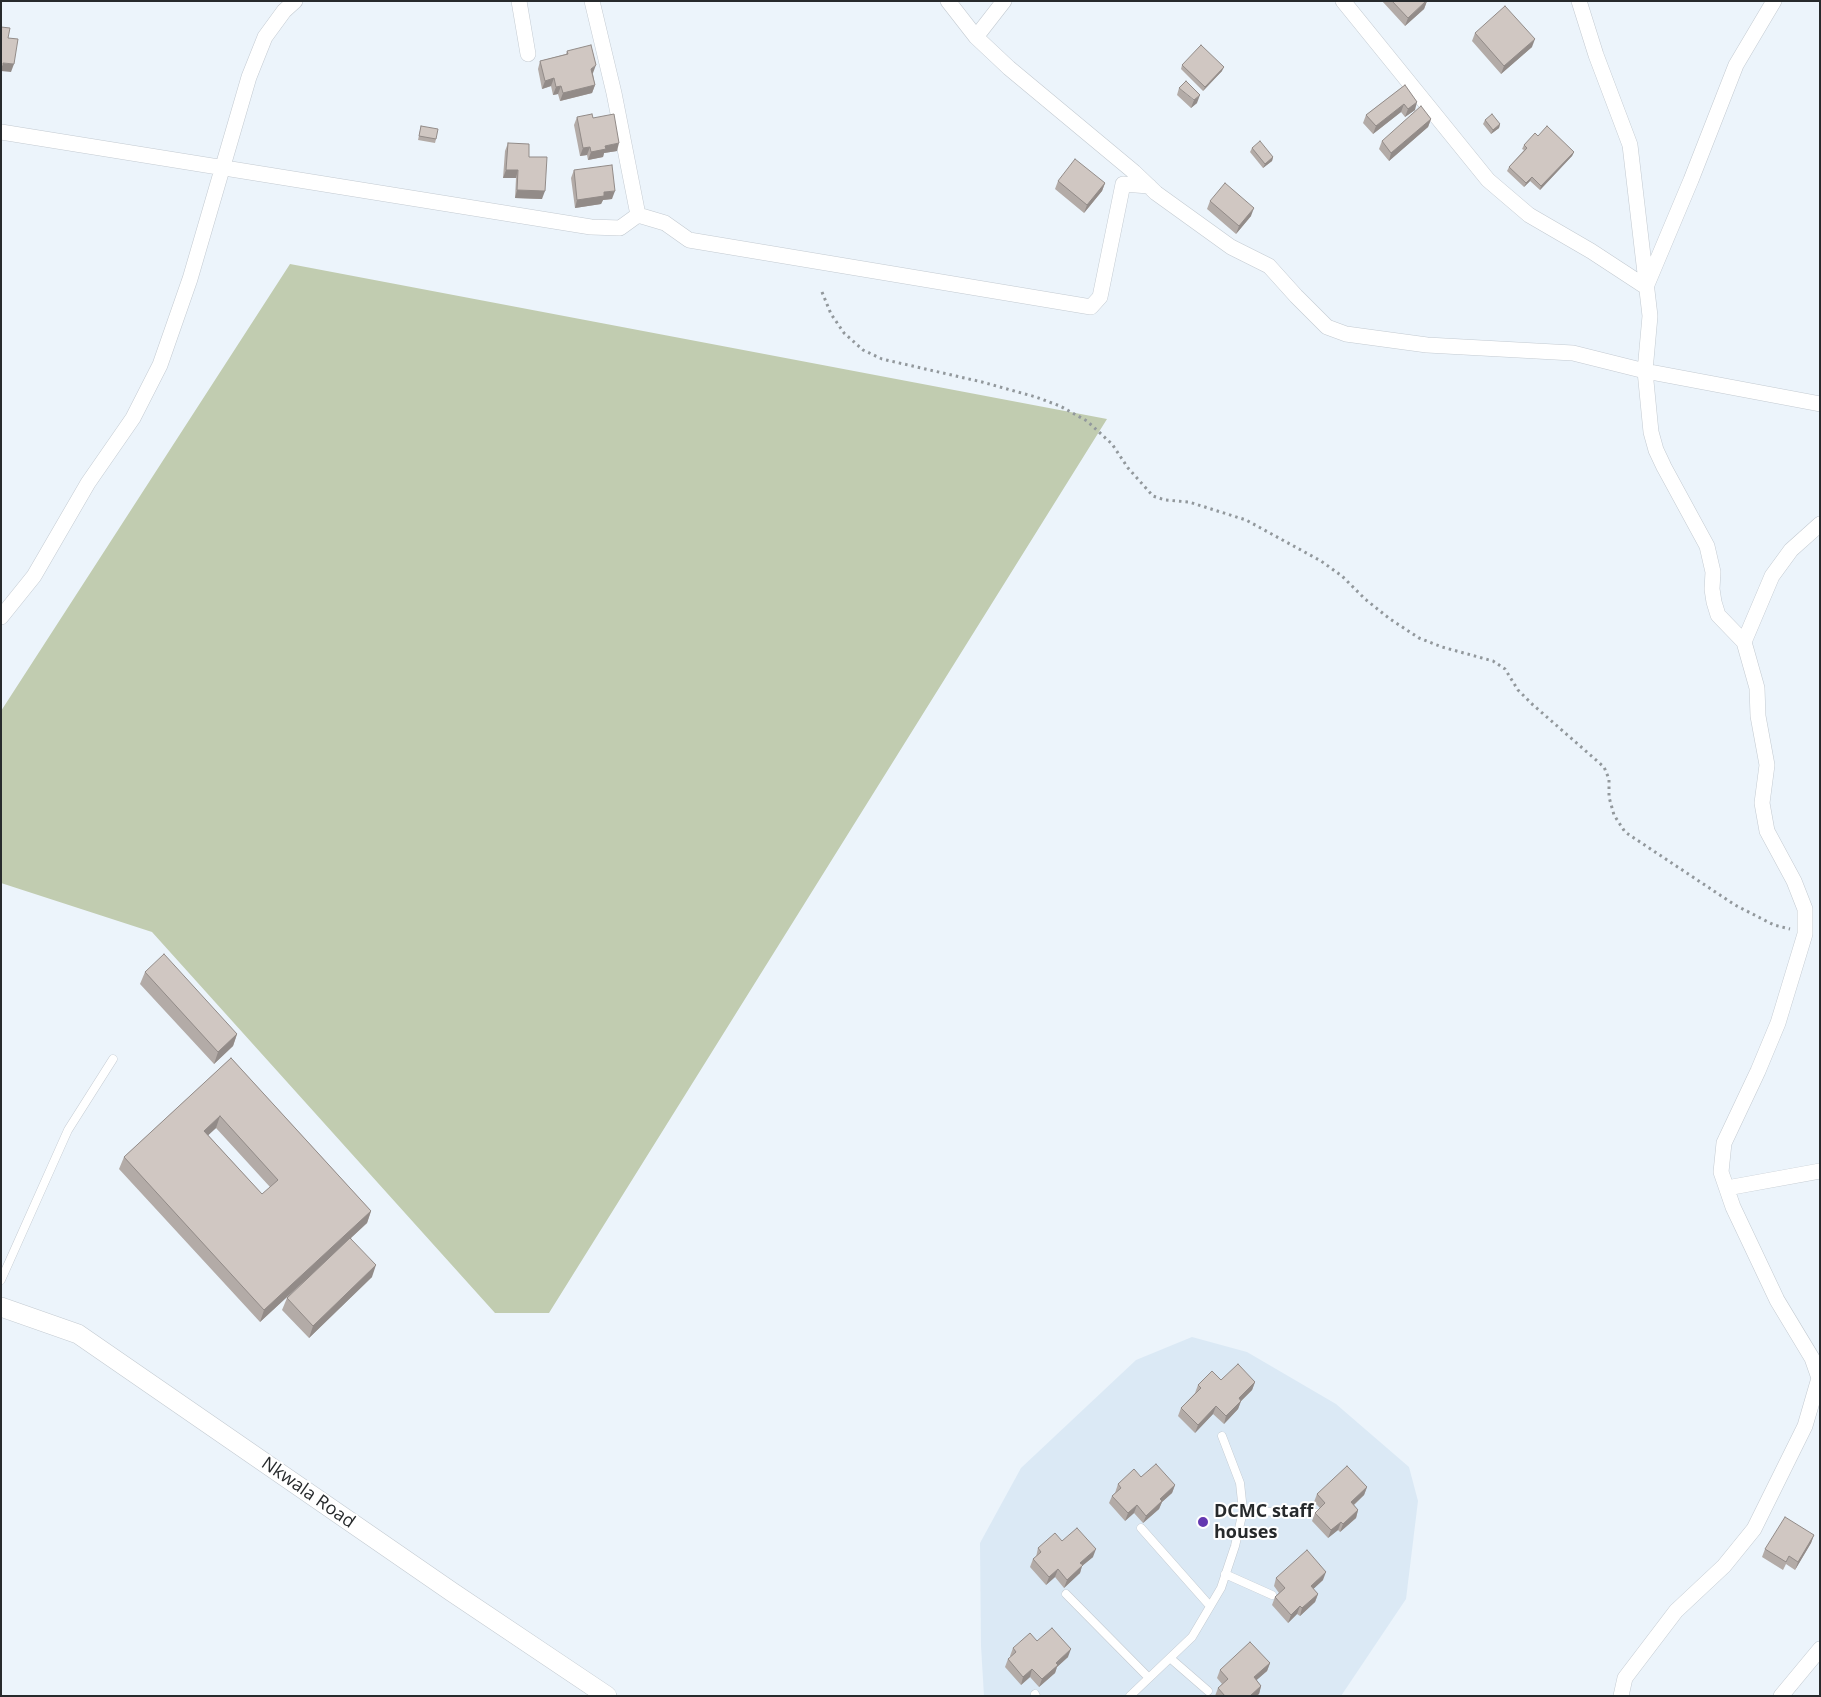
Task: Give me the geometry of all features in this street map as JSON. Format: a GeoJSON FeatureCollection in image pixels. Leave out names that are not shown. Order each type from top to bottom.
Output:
{"type":"FeatureCollection","features":[{"type":"Feature","properties":{"kind":"street"},"geometry":{"type":"LineString","coordinates":[[1,616],[34,576],[88,483],[133,418],[160,365],[190,279],[249,77],[265,37],[295,1]]}},
{"type":"Feature","properties":{"kind":"street"},"geometry":{"type":"LineString","coordinates":[[519,1],[528,54]]}},
{"type":"Feature","properties":{"kind":"street"},"geometry":{"type":"LineString","coordinates":[[592,1],[614,93],[638,216]]}},
{"type":"Feature","properties":{"kind":"street"},"geometry":{"type":"LineString","coordinates":[[948,1],[976,37],[1009,68],[1179,210],[1231,247],[1268,266],[1308,309],[1327,327],[1333,330],[1346,334],[1427,345],[1573,353],[1645,371],[1820,404]]}},
{"type":"Feature","properties":{"kind":"street"},"geometry":{"type":"LineString","coordinates":[[976,37],[1004,1]]}},
{"type":"Feature","properties":{"kind":"street"},"geometry":{"type":"LineString","coordinates":[[1343,1],[1488,180],[1529,215],[1591,251],[1646,287]]}},
{"type":"Feature","properties":{"kind":"street"},"geometry":{"type":"LineString","coordinates":[[1579,1],[1596,55],[1630,145],[1650,316],[1645,371],[1651,432],[1656,450],[1707,546],[1713,572],[1712,589],[1714,602],[1718,614],[1744,642],[1757,688],[1758,716],[1768,765],[1762,803],[1767,831],[1794,881],[1805,909],[1805,934],[1778,1023],[1724,1143],[1721,1172],[1733,1207],[1777,1300],[1812,1358],[1820,1378],[1805,1426],[1754,1529],[1724,1566],[1676,1611],[1625,1678],[1622,1696]]}},
{"type":"Feature","properties":{"kind":"street"},"geometry":{"type":"LineString","coordinates":[[1646,287],[1691,180],[1736,65],[1774,1]]}},
{"type":"Feature","properties":{"kind":"street"},"geometry":{"type":"LineString","coordinates":[[1,132],[591,228],[620,228],[638,216],[665,223],[689,240],[1092,307],[1100,297],[1123,184],[1149,186]]}},
{"type":"Feature","properties":{"kind":"street"},"geometry":{"type":"LineString","coordinates":[[1744,642],[1772,576],[1792,550],[1820,524]]}},
{"type":"Feature","properties":{"kind":"street"},"geometry":{"type":"LineString","coordinates":[[1727,1188],[1820,1171]]}},
{"type":"Feature","properties":{"kind":"street","name":"Nkwala Road"},"geometry":{"type":"LineString","coordinates":[[1,1307],[78,1334],[452,1592],[607,1696]]}},
{"type":"Feature","properties":{"kind":"street"},"geometry":{"type":"LineString","coordinates":[[1781,1696],[1820,1649]]}},
{"type":"Feature","properties":{"kind":"lane"},"geometry":{"type":"LineString","coordinates":[[1,1280],[68,1130],[113,1059]]}},
{"type":"Feature","properties":{"kind":"lane"},"geometry":{"type":"LineString","coordinates":[[1130,1696],[1192,1637],[1220,1588],[1235,1546],[1242,1511],[1240,1483],[1222,1436]]}},
{"type":"Feature","properties":{"kind":"lane"},"geometry":{"type":"LineString","coordinates":[[1242,1511],[1316,1513]]}},
{"type":"Feature","properties":{"kind":"lane"},"geometry":{"type":"LineString","coordinates":[[1141,1528],[1210,1606]]}},
{"type":"Feature","properties":{"kind":"lane"},"geometry":{"type":"LineString","coordinates":[[1225,1574],[1272,1595]]}},
{"type":"Feature","properties":{"kind":"lane"},"geometry":{"type":"LineString","coordinates":[[1066,1594],[1149,1678]]}},
{"type":"Feature","properties":{"kind":"lane"},"geometry":{"type":"LineString","coordinates":[[1170,1658],[1208,1691]]}},
{"type":"Feature","properties":{"kind":"path"},"geometry":{"type":"LineString","coordinates":[[822,292],[831,314],[844,333],[863,350],[882,359],[982,382],[1036,397],[1060,406],[1087,421],[1112,444],[1128,468],[1153,496],[1165,500],[1190,502],[1246,520],[1321,561],[1342,576],[1365,599],[1390,619],[1419,638],[1442,647],[1494,661],[1505,669],[1518,690],[1532,704],[1604,767],[1609,779],[1609,797],[1614,816],[1625,832],[1735,905],[1774,924],[1805,934]]}},
{"type":"Feature","properties":{"kind":"shaded area","name":"DCMC staff houses"},"geometry":{"type":"Polygon","coordinates":[[[1192,1337],[1247,1352],[1336,1404],[1409,1467],[1418,1501],[1406,1599],[1341,1696],[984,1696],[981,1646],[980,1543],[1021,1468],[1136,1360],[1192,1337]]]}},
{"type":"Feature","properties":{"kind":"green space"},"geometry":{"type":"Polygon","coordinates":[[[290,264],[1107,419],[549,1313],[495,1313],[152,932],[1,883],[1,711],[290,264]]]}},
{"type":"Feature","properties":{"kind":"building"},"geometry":{"type":"Polygon","coordinates":[[[1392,1],[1426,1],[1408,18],[1392,1]]]}},
{"type":"Feature","properties":{"kind":"building"},"geometry":{"type":"Polygon","coordinates":[[[1505,6],[1535,39],[1504,66],[1475,33],[1505,6]]]}},
{"type":"Feature","properties":{"kind":"building"},"geometry":{"type":"Polygon","coordinates":[[[1,27],[10,28],[8,38],[18,39],[14,64],[3,63],[3,66],[1,66],[1,27]]]}},
{"type":"Feature","properties":{"kind":"building"},"geometry":{"type":"Polygon","coordinates":[[[591,45],[596,65],[591,69],[595,85],[563,93],[561,86],[556,87],[554,78],[545,81],[540,61],[568,54],[567,51],[591,45]]]}},
{"type":"Feature","properties":{"kind":"building"},"geometry":{"type":"Polygon","coordinates":[[[1201,45],[1224,67],[1205,87],[1182,65],[1201,45]]]}},
{"type":"Feature","properties":{"kind":"building"},"geometry":{"type":"Polygon","coordinates":[[[1186,81],[1200,95],[1194,100],[1179,88],[1186,81]]]}},
{"type":"Feature","properties":{"kind":"building"},"geometry":{"type":"Polygon","coordinates":[[[1405,85],[1417,102],[1408,109],[1404,104],[1376,126],[1366,115],[1405,85]]]}},
{"type":"Feature","properties":{"kind":"building"},"geometry":{"type":"Polygon","coordinates":[[[1421,106],[1431,119],[1391,153],[1382,141],[1421,106]]]}},
{"type":"Feature","properties":{"kind":"building"},"geometry":{"type":"Polygon","coordinates":[[[592,114],[593,118],[614,114],[619,143],[605,146],[606,149],[591,152],[590,147],[583,148],[577,117],[592,114]]]}},
{"type":"Feature","properties":{"kind":"building"},"geometry":{"type":"Polygon","coordinates":[[[1492,114],[1500,124],[1493,130],[1485,120],[1492,114]]]}},
{"type":"Feature","properties":{"kind":"building"},"geometry":{"type":"Polygon","coordinates":[[[421,126],[438,129],[436,139],[419,136],[421,126]]]}},
{"type":"Feature","properties":{"kind":"building"},"geometry":{"type":"Polygon","coordinates":[[[1547,126],[1574,152],[1541,186],[1532,177],[1526,183],[1509,167],[1527,148],[1524,145],[1535,133],[1538,136],[1547,126]]]}},
{"type":"Feature","properties":{"kind":"building"},"geometry":{"type":"Polygon","coordinates":[[[1260,141],[1273,157],[1265,164],[1252,148],[1260,141]]]}},
{"type":"Feature","properties":{"kind":"building"},"geometry":{"type":"Polygon","coordinates":[[[508,143],[529,144],[529,157],[547,157],[545,191],[517,190],[518,170],[506,170],[508,143]]]}},
{"type":"Feature","properties":{"kind":"building"},"geometry":{"type":"Polygon","coordinates":[[[1075,159],[1105,183],[1087,205],[1058,181],[1075,159]]]}},
{"type":"Feature","properties":{"kind":"building"},"geometry":{"type":"Polygon","coordinates":[[[612,165],[615,191],[604,192],[604,196],[577,200],[574,170],[612,165]]]}},
{"type":"Feature","properties":{"kind":"building"},"geometry":{"type":"Polygon","coordinates":[[[1225,183],[1254,208],[1239,226],[1210,201],[1225,183]]]}},
{"type":"Feature","properties":{"kind":"building"},"geometry":{"type":"Polygon","coordinates":[[[164,954],[237,1034],[218,1052],[145,972],[164,954]]]}},
{"type":"Feature","properties":{"kind":"building"},"geometry":{"type":"Polygon","coordinates":[[[231,1058],[371,1211],[264,1310],[124,1157],[231,1058]],[[220,1116],[204,1131],[262,1194],[278,1180],[220,1116]]]}},
{"type":"Feature","properties":{"kind":"building"},"geometry":{"type":"Polygon","coordinates":[[[350,1238],[376,1265],[313,1326],[287,1298],[350,1238]]]}},
{"type":"Feature","properties":{"kind":"building"},"geometry":{"type":"Polygon","coordinates":[[[1238,1364],[1255,1382],[1239,1398],[1241,1401],[1226,1416],[1216,1406],[1198,1425],[1181,1408],[1201,1388],[1198,1385],[1212,1371],[1221,1380],[1238,1364]]]}},
{"type":"Feature","properties":{"kind":"building"},"geometry":{"type":"Polygon","coordinates":[[[1156,1464],[1175,1485],[1146,1516],[1137,1505],[1128,1513],[1112,1496],[1121,1488],[1118,1484],[1134,1469],[1141,1477],[1156,1464]]]}},
{"type":"Feature","properties":{"kind":"building"},"geometry":{"type":"Polygon","coordinates":[[[1347,1466],[1367,1487],[1351,1502],[1358,1510],[1343,1524],[1341,1522],[1331,1530],[1315,1513],[1325,1503],[1317,1494],[1347,1466]]]}},
{"type":"Feature","properties":{"kind":"building"},"geometry":{"type":"Polygon","coordinates":[[[1785,1517],[1814,1535],[1798,1562],[1789,1556],[1786,1562],[1765,1549],[1785,1517]]]}},
{"type":"Feature","properties":{"kind":"building"},"geometry":{"type":"Polygon","coordinates":[[[1077,1528],[1096,1549],[1080,1563],[1083,1565],[1067,1580],[1058,1569],[1049,1577],[1033,1559],[1041,1552],[1038,1548],[1055,1533],[1062,1541],[1077,1528]]]}},
{"type":"Feature","properties":{"kind":"building"},"geometry":{"type":"Polygon","coordinates":[[[1307,1550],[1326,1572],[1311,1586],[1318,1594],[1302,1608],[1300,1606],[1291,1615],[1275,1597],[1285,1588],[1276,1578],[1307,1550]]]}},
{"type":"Feature","properties":{"kind":"building"},"geometry":{"type":"Polygon","coordinates":[[[1052,1628],[1071,1649],[1056,1663],[1058,1665],[1042,1679],[1032,1669],[1023,1677],[1008,1659],[1016,1652],[1013,1648],[1030,1633],[1037,1641],[1052,1628]]]}},
{"type":"Feature","properties":{"kind":"building"},"geometry":{"type":"Polygon","coordinates":[[[1250,1642],[1270,1663],[1254,1677],[1261,1686],[1250,1696],[1225,1696],[1218,1688],[1228,1679],[1220,1670],[1250,1642]]]}},
{"type":"Feature","properties":{"kind":"place","name":"DCMC staff houses"},"geometry":{"type":"Point","coordinates":[1203,1522]}}]}
